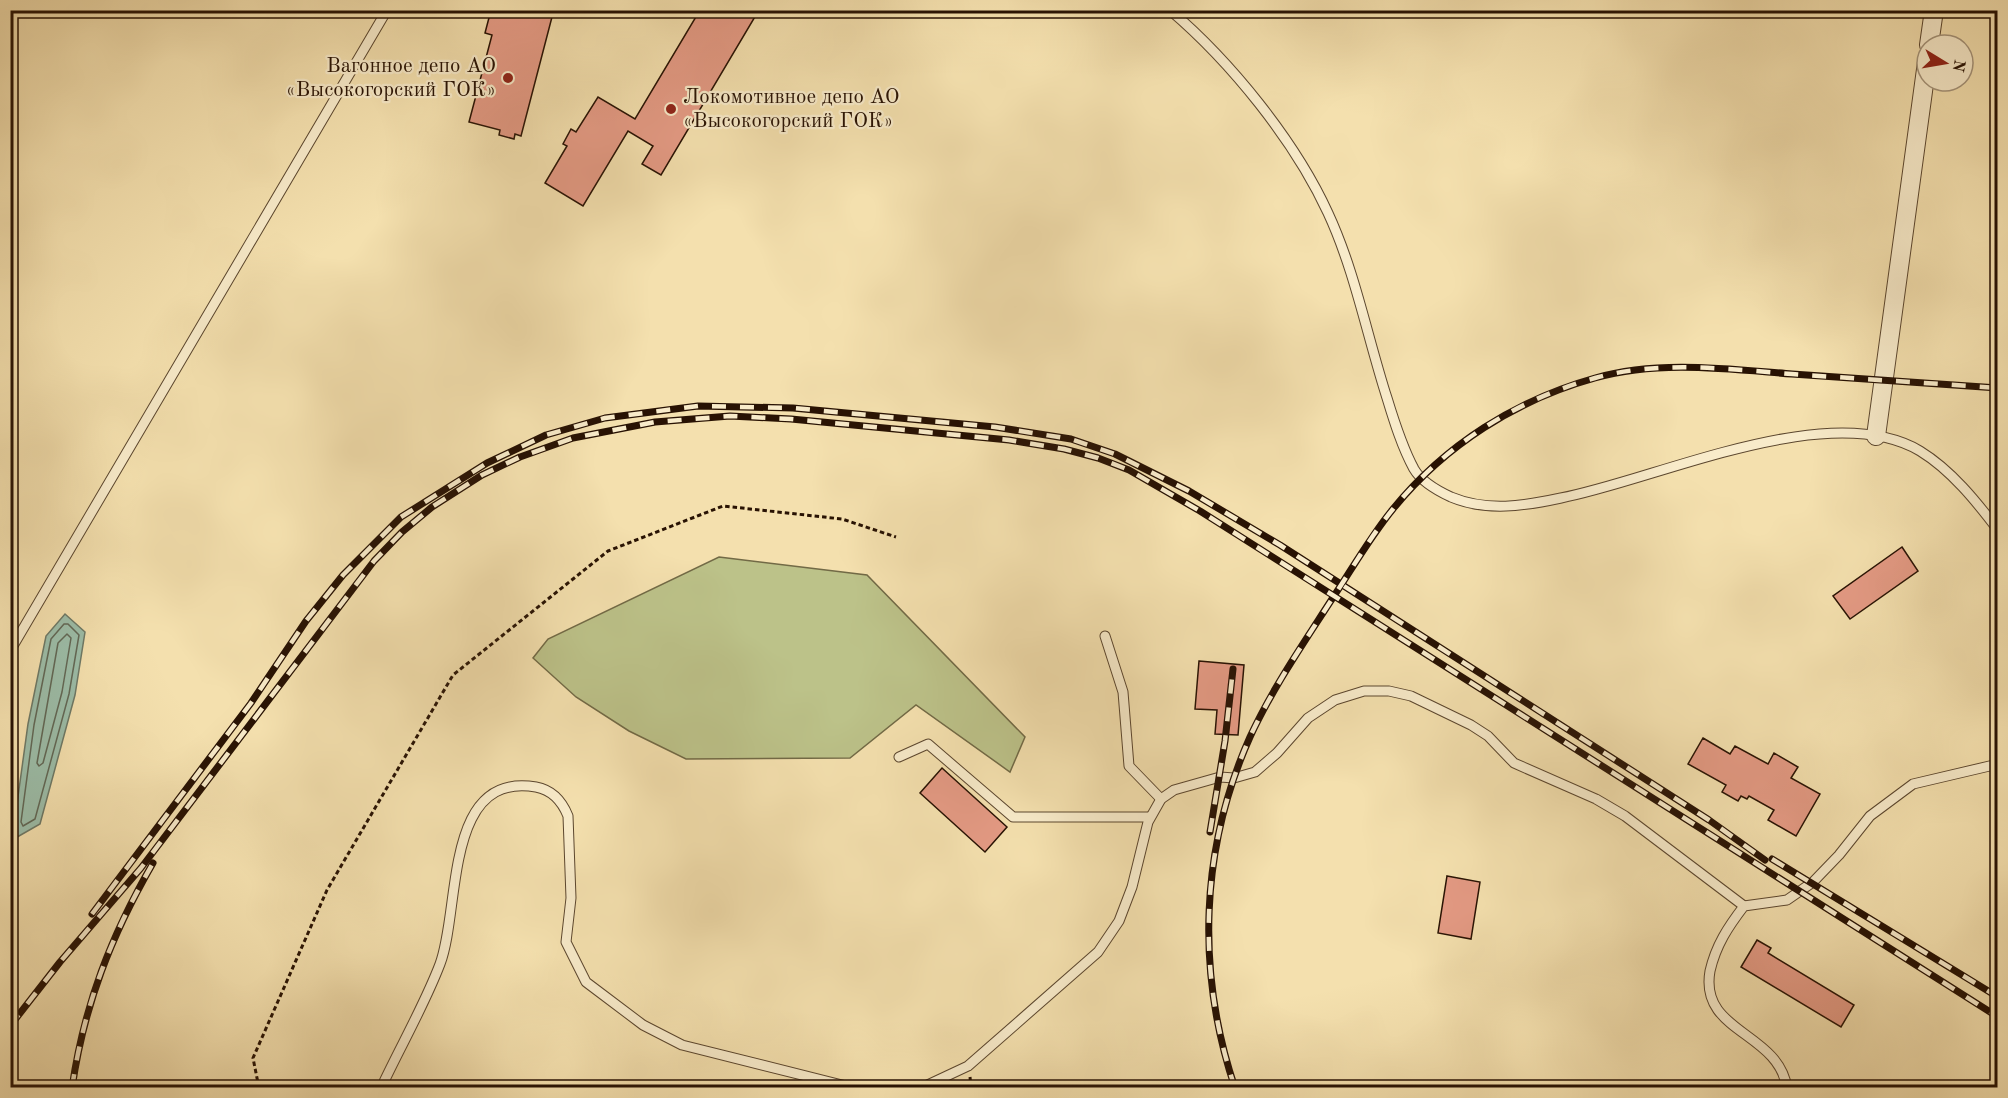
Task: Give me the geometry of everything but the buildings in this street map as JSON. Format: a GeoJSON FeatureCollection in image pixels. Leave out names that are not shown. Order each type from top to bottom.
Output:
{"type":"FeatureCollection","features":[{"type":"Feature","properties":{"kind":"street"},"geometry":{"type":"LineString","coordinates":[[1931,33],[1934,10]]}},
{"type":"Feature","properties":{"kind":"street"},"geometry":{"type":"LineString","coordinates":[[1876,436],[1923,93]]}},
{"type":"Feature","properties":{"kind":"lane"},"geometry":{"type":"LineString","coordinates":[[10,651],[387,10]]}},
{"type":"Feature","properties":{"kind":"lane"},"geometry":{"type":"LineString","coordinates":[[1170,10],[1196,33],[1258,104],[1296,156],[1328,212],[1348,264],[1364,328],[1395,423],[1415,470],[1438,489],[1465,501],[1516,507],[1586,494],[1726,450],[1823,435],[1876,436],[1919,450],[1939,465],[1965,490],[1998,530]]}},
{"type":"Feature","properties":{"kind":"lane"},"geometry":{"type":"LineString","coordinates":[[1105,636],[1123,692],[1129,766],[1161,799]]}},
{"type":"Feature","properties":{"kind":"lane"},"geometry":{"type":"LineString","coordinates":[[921,1088],[968,1066],[1098,952],[1123,909],[1150,817],[1161,799],[1174,790],[1220,777],[1234,778],[1255,772],[1277,753],[1308,718],[1335,700],[1364,691],[1401,694],[1424,702],[1481,730],[1514,763],[1596,799],[1625,816],[1744,906]]}},
{"type":"Feature","properties":{"kind":"lane"},"geometry":{"type":"LineString","coordinates":[[898,757],[928,744],[1013,817],[1150,817]]}},
{"type":"Feature","properties":{"kind":"lane"},"geometry":{"type":"LineString","coordinates":[[1787,1088],[1782,1067],[1769,1052],[1726,1021],[1710,999],[1708,983],[1717,946],[1725,930],[1744,906],[1787,900],[1813,882],[1839,855],[1870,816],[1913,784],[1998,764]]}},
{"type":"Feature","properties":{"kind":"lane"},"geometry":{"type":"LineString","coordinates":[[381,1088],[440,963],[465,834],[472,817],[487,795],[499,789],[518,785],[538,787],[553,794],[568,816],[571,897],[566,942],[586,982],[643,1024],[682,1045],[854,1088]]}},
{"type":"Feature","properties":{"kind":"path"},"geometry":{"type":"LineString","coordinates":[[259,1088],[253,1058],[327,890],[453,675],[608,551],[723,506],[842,519],[896,537]]}},
{"type":"Feature","properties":{"kind":"green space"},"geometry":{"type":"Polygon","coordinates":[[[719,557],[867,575],[1025,737],[1010,772],[916,705],[850,758],[686,759],[629,731],[576,697],[533,658],[548,639],[719,557]]]}},
{"type":"Feature","properties":{"kind":"water"},"geometry":{"type":"Polygon","coordinates":[[[65,614],[85,632],[75,695],[40,824],[12,840],[28,724],[46,636],[65,614]]]}},
{"type":"Feature","properties":{"kind":"railway"},"geometry":{"type":"LineString","coordinates":[[1235,1088],[1222,1044],[1209,955],[1209,911],[1213,867],[1221,823],[1233,779],[1250,737],[1278,684],[1361,553],[1393,509],[1435,465],[1459,445],[1510,412],[1566,387],[1619,372],[1668,368],[1718,368],[1998,388]]}},
{"type":"Feature","properties":{"kind":"railway"},"geometry":{"type":"LineString","coordinates":[[92,914],[251,703],[306,621],[343,575],[401,517],[487,463],[546,435],[605,418],[698,406],[793,408],[995,427],[1071,439],[1115,454],[1189,491],[1280,545],[1709,820],[1765,860]]}},
{"type":"Feature","properties":{"kind":"railway"},"geometry":{"type":"LineString","coordinates":[[10,1026],[60,962],[141,868],[374,561],[402,532],[432,507],[482,475],[520,457],[573,438],[655,422],[730,416],[791,419],[1009,440],[1064,449],[1098,458],[1129,470],[1200,511],[1998,1017]]}},
{"type":"Feature","properties":{"kind":"railway"},"geometry":{"type":"LineString","coordinates":[[1210,832],[1225,741],[1233,669]]}},
{"type":"Feature","properties":{"kind":"railway"},"geometry":{"type":"LineString","coordinates":[[1772,859],[1998,997]]}},
{"type":"Feature","properties":{"kind":"railway"},"geometry":{"type":"LineString","coordinates":[[72,1088],[84,1028],[101,972],[124,917],[153,863]]}},
{"type":"Feature","properties":{"kind":"place","name":"Вагонное депо АО «Высокогорский ГОК»"},"geometry":{"type":"Point","coordinates":[508,78]}},
{"type":"Feature","properties":{"kind":"place","name":"Локомотивное депо АО «Высокогорский ГОК»"},"geometry":{"type":"Point","coordinates":[671,109]}}]}
